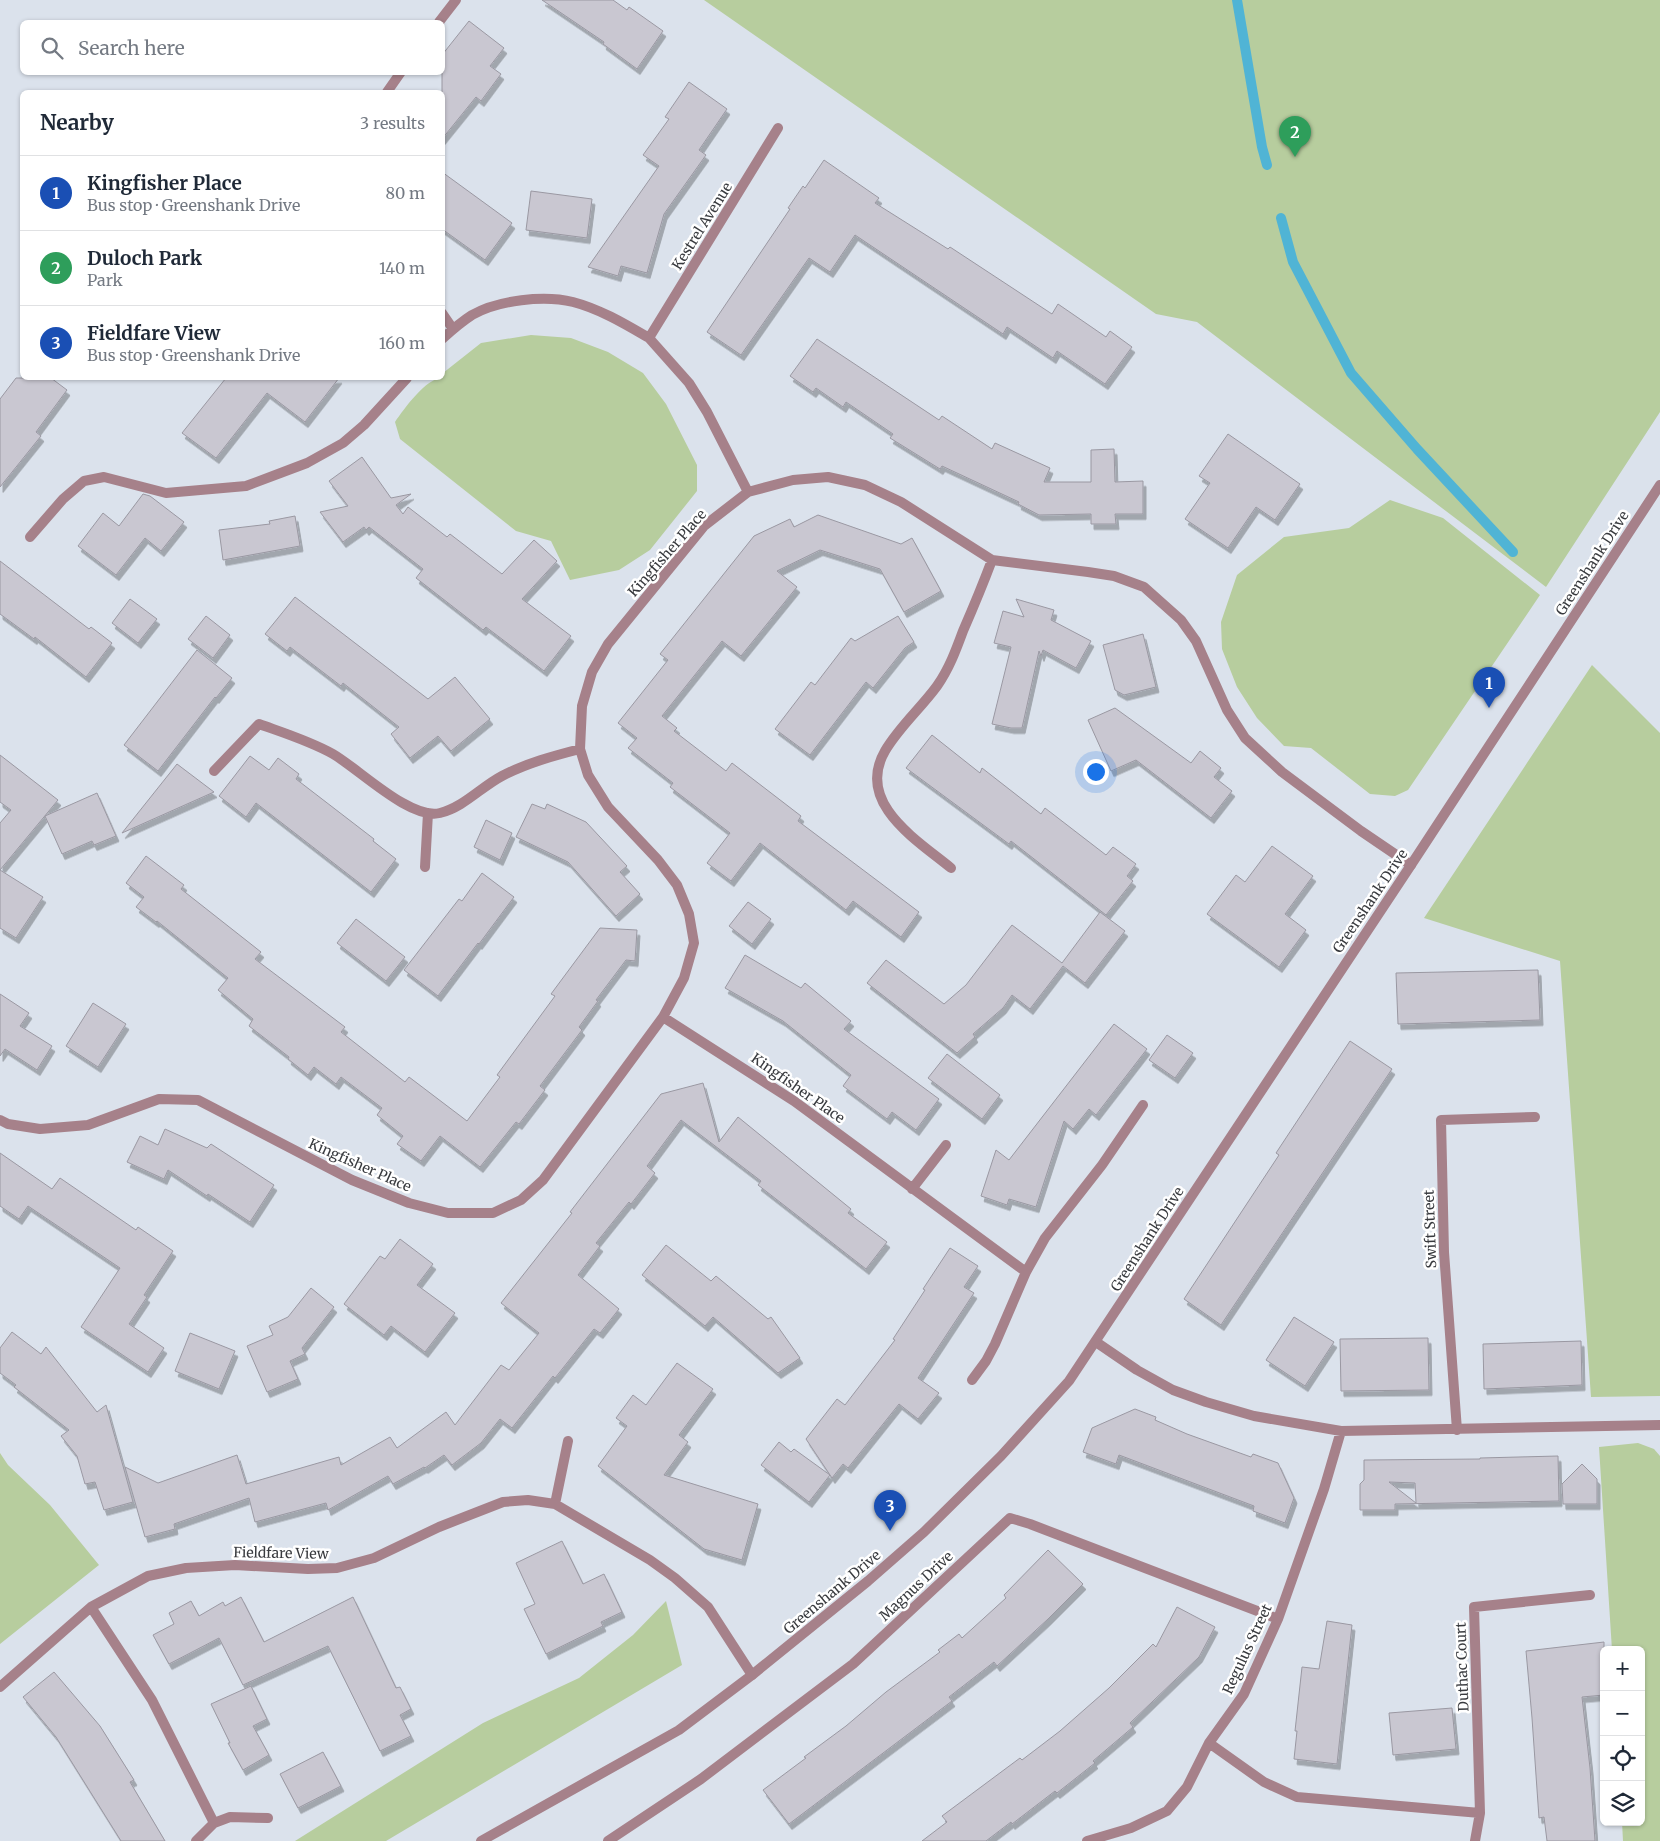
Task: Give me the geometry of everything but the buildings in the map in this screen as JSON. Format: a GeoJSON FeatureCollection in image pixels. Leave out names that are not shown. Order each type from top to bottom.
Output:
{"type":"FeatureCollection","features":[{"type":"Feature","properties":{"kind":"street"},"geometry":{"type":"LineString","coordinates":[[441,20],[456,0]]}},
{"type":"Feature","properties":{"kind":"street"},"geometry":{"type":"LineString","coordinates":[[388,90],[399,75]]}},
{"type":"Feature","properties":{"kind":"street","name":"Kestrel Avenue"},"geometry":{"type":"LineString","coordinates":[[649,338],[778,128]]}},
{"type":"Feature","properties":{"kind":"street"},"geometry":{"type":"LineString","coordinates":[[445,336],[473,315],[497,306],[537,298],[572,302],[616,319],[649,338],[688,383],[707,412],[748,492]]}},
{"type":"Feature","properties":{"kind":"street"},"geometry":{"type":"LineString","coordinates":[[445,317],[453,329]]}},
{"type":"Feature","properties":{"kind":"street"},"geometry":{"type":"LineString","coordinates":[[30,537],[63,498],[84,481],[104,477],[166,493],[246,486],[307,463],[343,443],[364,425],[405,380]]}},
{"type":"Feature","properties":{"kind":"street","name":"Kingfisher Place"},"geometry":{"type":"LineString","coordinates":[[0,1120],[8,1124],[40,1129],[88,1126],[159,1099],[198,1100],[352,1180],[409,1203],[448,1213],[493,1213],[521,1200],[543,1180],[663,1017],[684,978],[694,943],[689,914],[677,885],[658,860],[608,807],[588,775],[580,749],[582,706],[592,672],[608,644],[704,526],[748,492],[792,480],[828,477],[865,485],[901,502],[992,560],[1114,576],[1144,587],[1182,620],[1196,641],[1227,710],[1245,738],[1282,772],[1360,831],[1411,865]]}},
{"type":"Feature","properties":{"kind":"street","name":"Greenshank Drive"},"geometry":{"type":"LineString","coordinates":[[481,1841],[679,1730],[752,1675],[868,1581],[924,1532],[1007,1449],[1069,1381],[1660,485]]}},
{"type":"Feature","properties":{"kind":"street"},"geometry":{"type":"LineString","coordinates":[[951,868],[900,826],[881,801],[877,774],[884,752],[905,723],[937,686],[950,665],[992,560]]}},
{"type":"Feature","properties":{"kind":"street"},"geometry":{"type":"LineString","coordinates":[[214,771],[259,724],[317,745],[334,754],[398,800],[417,810],[428,813],[440,813],[458,806],[499,777],[521,766],[580,749]]}},
{"type":"Feature","properties":{"kind":"street"},"geometry":{"type":"LineString","coordinates":[[425,867],[428,813]]}},
{"type":"Feature","properties":{"kind":"street","name":"Kingfisher Place"},"geometry":{"type":"LineString","coordinates":[[663,1017],[794,1101],[1026,1272]]}},
{"type":"Feature","properties":{"kind":"street"},"geometry":{"type":"LineString","coordinates":[[972,1380],[986,1361],[995,1344],[1026,1272],[1046,1238],[1102,1165],[1143,1105]]}},
{"type":"Feature","properties":{"kind":"street","name":"Swift Street"},"geometry":{"type":"LineString","coordinates":[[1457,1430],[1444,1252],[1441,1120],[1535,1118]]}},
{"type":"Feature","properties":{"kind":"street"},"geometry":{"type":"LineString","coordinates":[[912,1188],[946,1145]]}},
{"type":"Feature","properties":{"kind":"street"},"geometry":{"type":"LineString","coordinates":[[1096,1342],[1137,1370],[1173,1390],[1206,1402],[1254,1416],[1341,1431],[1457,1430],[1660,1424]]}},
{"type":"Feature","properties":{"kind":"street","name":"Regulus Street"},"geometry":{"type":"LineString","coordinates":[[1087,1841],[1131,1828],[1167,1811],[1188,1787],[1209,1743],[1244,1694],[1278,1619],[1324,1489],[1341,1431]]}},
{"type":"Feature","properties":{"kind":"street"},"geometry":{"type":"LineString","coordinates":[[555,1504],[568,1441]]}},
{"type":"Feature","properties":{"kind":"street","name":"Fieldfare View"},"geometry":{"type":"LineString","coordinates":[[0,1687],[91,1607],[148,1576],[186,1568],[235,1565],[308,1569],[337,1568],[374,1558],[439,1527],[503,1502],[528,1500],[555,1504],[650,1560],[676,1578],[708,1607],[752,1675]]}},
{"type":"Feature","properties":{"kind":"street","name":"Magnus Drive"},"geometry":{"type":"LineString","coordinates":[[608,1841],[701,1778],[853,1664],[1010,1518],[1039,1527],[1278,1619]]}},
{"type":"Feature","properties":{"kind":"street","name":"Duthac Court"},"geometry":{"type":"LineString","coordinates":[[1475,1841],[1480,1813],[1474,1607],[1590,1595]]}},
{"type":"Feature","properties":{"kind":"street"},"geometry":{"type":"LineString","coordinates":[[91,1607],[152,1700],[214,1823]]}},
{"type":"Feature","properties":{"kind":"street"},"geometry":{"type":"LineString","coordinates":[[1209,1743],[1264,1782],[1297,1797],[1480,1813]]}},
{"type":"Feature","properties":{"kind":"street"},"geometry":{"type":"LineString","coordinates":[[196,1841],[214,1823],[230,1817],[268,1818]]}},
{"type":"Feature","properties":{"kind":"green space"},"geometry":{"type":"Polygon","coordinates":[[[704,0],[1660,0],[1660,412],[1546,587],[1197,322],[1156,314],[704,0]]]}},
{"type":"Feature","properties":{"kind":"green space"},"geometry":{"type":"Polygon","coordinates":[[[531,335],[571,338],[608,352],[643,373],[666,404],[697,465],[697,491],[650,550],[619,570],[570,580],[551,541],[516,531],[400,439],[395,422],[416,395],[422,388],[434,380],[445,380],[445,371],[481,343],[531,335]]]}},
{"type":"Feature","properties":{"kind":"green space"},"geometry":{"type":"Polygon","coordinates":[[[1390,500],[1443,518],[1540,595],[1408,790],[1395,796],[1370,794],[1311,748],[1284,746],[1257,718],[1237,687],[1222,649],[1221,622],[1237,575],[1284,537],[1349,528],[1390,500]]]}},
{"type":"Feature","properties":{"kind":"green space"},"geometry":{"type":"Polygon","coordinates":[[[1592,665],[1660,733],[1660,1396],[1591,1397],[1560,961],[1424,918],[1592,665]]]}},
{"type":"Feature","properties":{"kind":"green space"},"geometry":{"type":"Polygon","coordinates":[[[1638,1443],[1654,1449],[1660,1456],[1660,1841],[1623,1841],[1622,1826],[1645,1826],[1645,1646],[1612,1646],[1599,1447],[1638,1443]]]}},
{"type":"Feature","properties":{"kind":"green space"},"geometry":{"type":"Polygon","coordinates":[[[0,1453],[8,1465],[50,1505],[99,1565],[0,1644],[0,1453]]]}},
{"type":"Feature","properties":{"kind":"green space"},"geometry":{"type":"Polygon","coordinates":[[[666,1601],[682,1665],[386,1841],[295,1841],[483,1723],[579,1678],[633,1635],[666,1601]]]}},
{"type":"Feature","properties":{"kind":"waterway"},"geometry":{"type":"LineString","coordinates":[[1237,0],[1262,147],[1267,165]]}},
{"type":"Feature","properties":{"kind":"waterway"},"geometry":{"type":"LineString","coordinates":[[1281,218],[1293,262],[1351,373],[1417,449],[1513,552]]}},
{"type":"Feature","properties":{"kind":"place","name":"Duloch Park"},"geometry":{"type":"Point","coordinates":[1295,157]}},
{"type":"Feature","properties":{"kind":"place","name":"Kingfisher Place"},"geometry":{"type":"Point","coordinates":[1489,708]}},
{"type":"Feature","properties":{"kind":"place","name":"Fieldfare View"},"geometry":{"type":"Point","coordinates":[890,1531]}}]}
